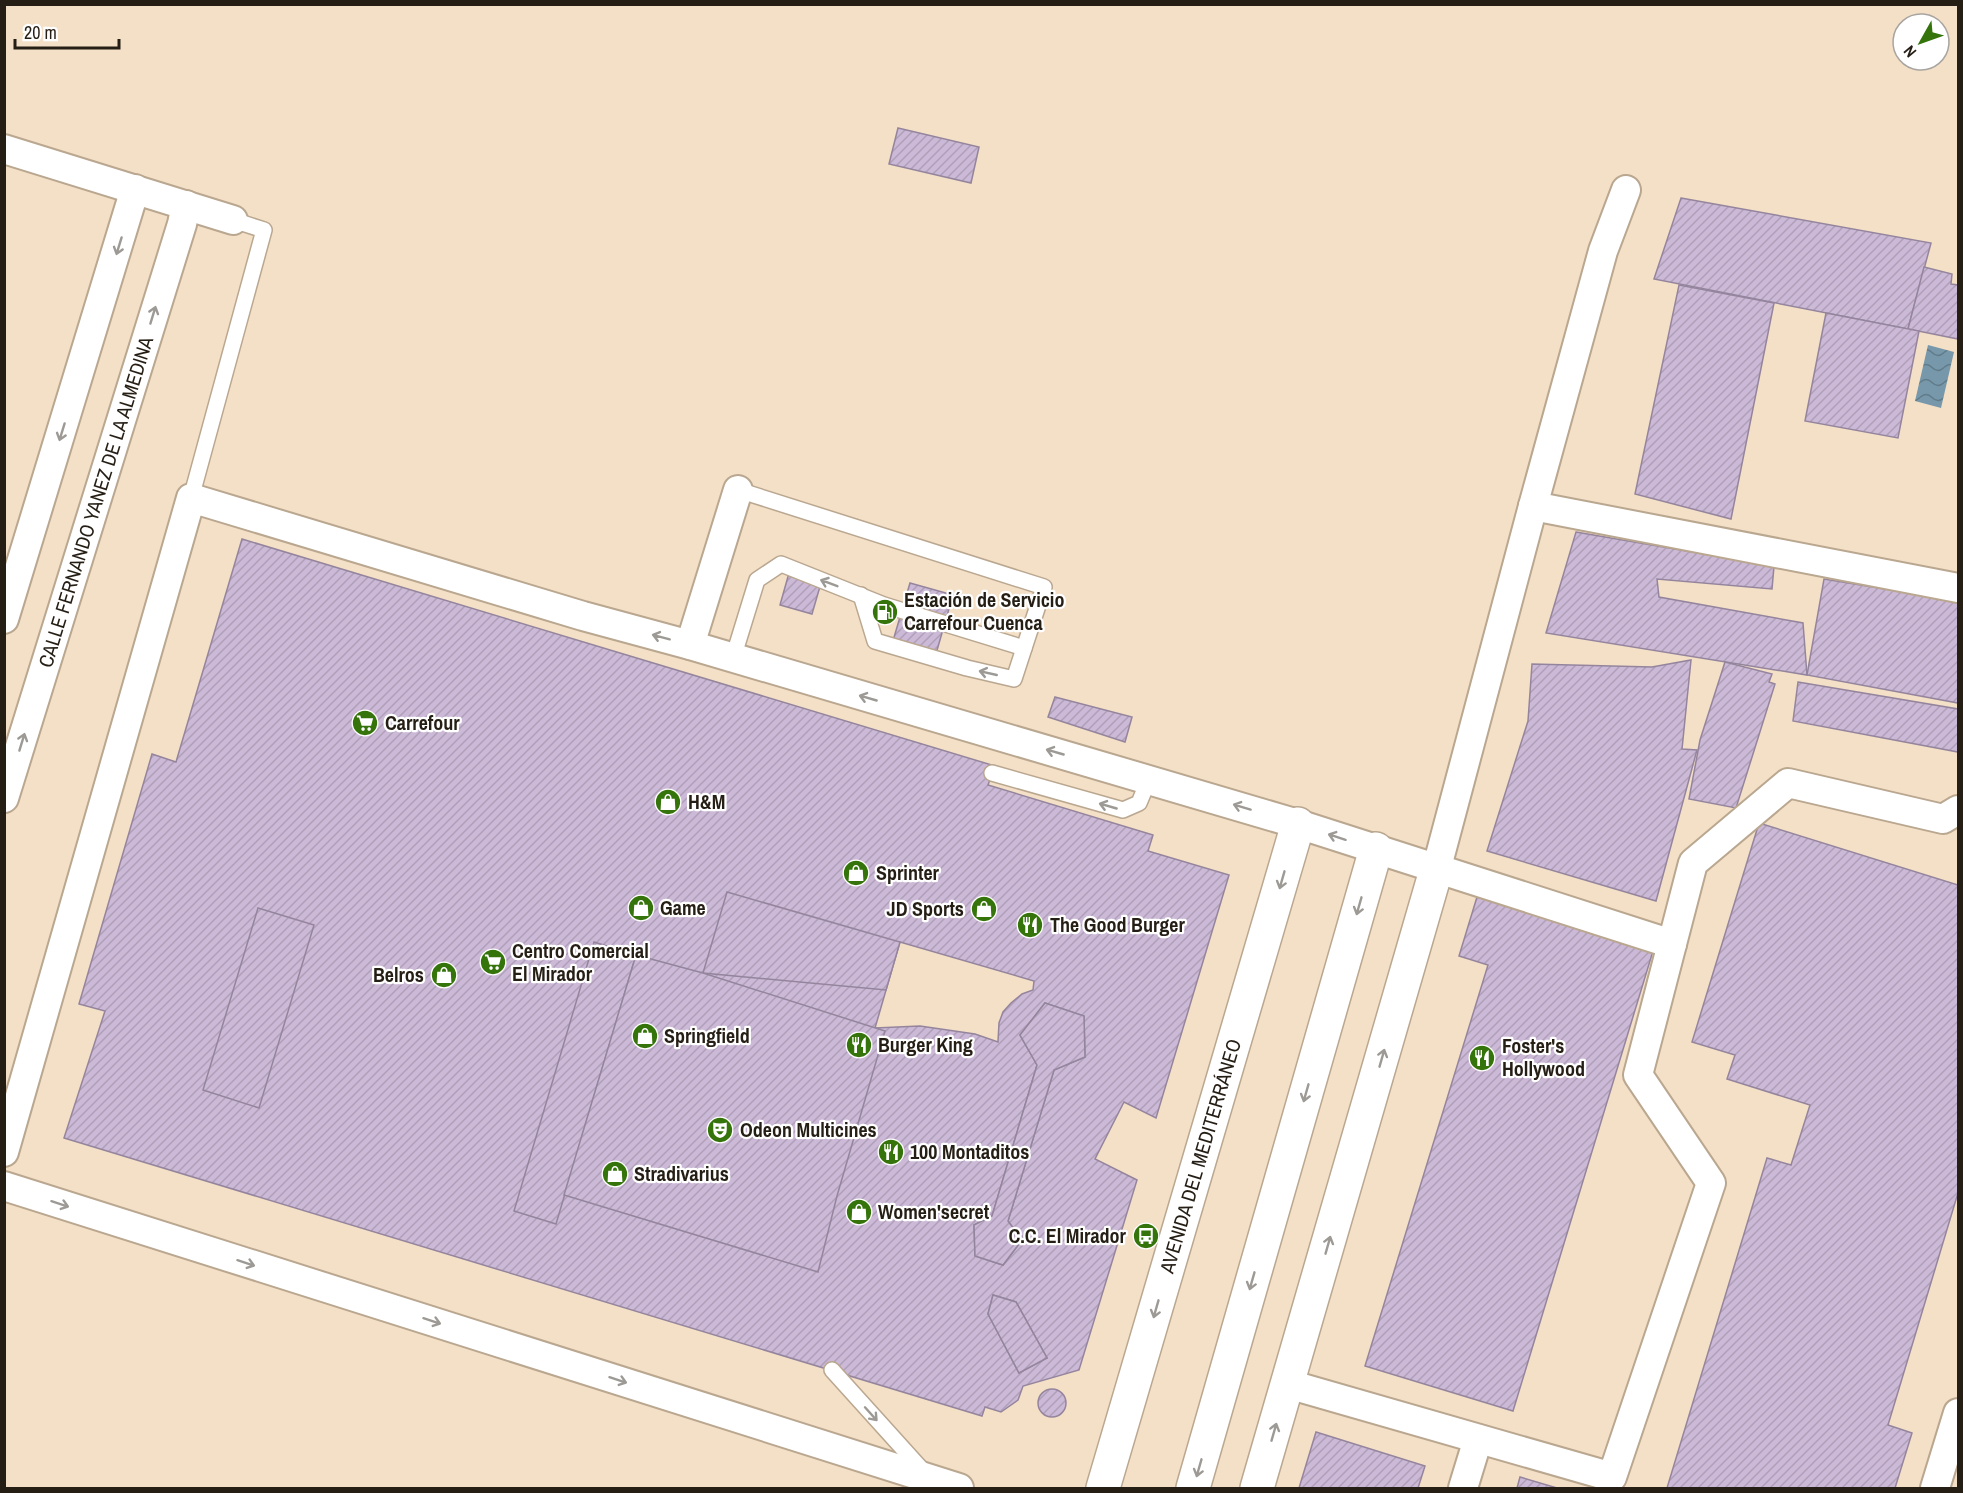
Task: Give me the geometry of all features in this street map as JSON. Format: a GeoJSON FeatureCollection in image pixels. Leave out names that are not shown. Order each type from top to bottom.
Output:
{"type":"FeatureCollection","features":[{"type":"Feature","properties":{"kind":"street"},"geometry":{"type":"LineString","coordinates":[[4,149],[233,220]]}},
{"type":"Feature","properties":{"kind":"street"},"geometry":{"type":"LineString","coordinates":[[4,619],[135,189]]}},
{"type":"Feature","properties":{"kind":"street"},"geometry":{"type":"LineString","coordinates":[[1257,1488],[1437,867],[1603,251],[1626,190]]}},
{"type":"Feature","properties":{"kind":"street","name":"CALLE FERNANDO YANEZ DE LA ALMEDINA"},"geometry":{"type":"LineString","coordinates":[[4,798],[186,205]]}},
{"type":"Feature","properties":{"kind":"street"},"geometry":{"type":"LineString","coordinates":[[690,645],[738,490]]}},
{"type":"Feature","properties":{"kind":"street"},"geometry":{"type":"LineString","coordinates":[[4,1152],[191,498],[582,616],[690,645],[1149,779],[1437,867],[1672,944]]}},
{"type":"Feature","properties":{"kind":"street"},"geometry":{"type":"LineString","coordinates":[[1533,506],[1959,588]]}},
{"type":"Feature","properties":{"kind":"street"},"geometry":{"type":"LineString","coordinates":[[1287,1384],[1612,1477],[1711,1183],[1638,1075],[1693,863],[1788,783],[1943,819],[1959,810]]}},
{"type":"Feature","properties":{"kind":"street","name":"AVENIDA DEL MEDITERRÁNEO"},"geometry":{"type":"LineString","coordinates":[[1103,1488],[1298,824]]}},
{"type":"Feature","properties":{"kind":"street"},"geometry":{"type":"LineString","coordinates":[[1193,1488],[1376,849]]}},
{"type":"Feature","properties":{"kind":"street"},"geometry":{"type":"LineString","coordinates":[[4,1186],[959,1488]]}},
{"type":"Feature","properties":{"kind":"street"},"geometry":{"type":"LineString","coordinates":[[1935,1488],[1959,1413]]}},
{"type":"Feature","properties":{"kind":"street"},"geometry":{"type":"LineString","coordinates":[[1462,1488],[1478,1439]]}},
{"type":"Feature","properties":{"kind":"lane"},"geometry":{"type":"LineString","coordinates":[[191,498],[264,230],[233,220]]}},
{"type":"Feature","properties":{"kind":"lane"},"geometry":{"type":"LineString","coordinates":[[738,490],[1044,586],[1014,679],[967,668],[875,640],[861,596]]}},
{"type":"Feature","properties":{"kind":"lane"},"geometry":{"type":"LineString","coordinates":[[733,658],[757,580],[781,564],[894,608],[1024,648]]}},
{"type":"Feature","properties":{"kind":"lane"},"geometry":{"type":"LineString","coordinates":[[992,773],[1123,810],[1139,803],[1149,779]]}},
{"type":"Feature","properties":{"kind":"lane"},"geometry":{"type":"LineString","coordinates":[[832,1370],[931,1480]]}},
{"type":"Feature","properties":{"kind":"water"},"geometry":{"type":"Polygon","coordinates":[[[1928,345],[1954,352],[1941,408],[1915,401],[1928,345]]]}},
{"type":"Feature","properties":{"kind":"building"},"geometry":{"type":"Polygon","coordinates":[[[898,128],[979,147],[971,183],[889,164],[898,128]]]}},
{"type":"Feature","properties":{"kind":"building"},"geometry":{"type":"Polygon","coordinates":[[[1681,198],[1931,243],[1908,329],[1654,279],[1681,198]]]}},
{"type":"Feature","properties":{"kind":"building"},"geometry":{"type":"Polygon","coordinates":[[[1924,267],[1952,274],[1951,284],[1958,285],[1958,339],[1908,329],[1924,267]]]}},
{"type":"Feature","properties":{"kind":"building"},"geometry":{"type":"Polygon","coordinates":[[[1679,285],[1774,303],[1731,519],[1635,494],[1679,285]]]}},
{"type":"Feature","properties":{"kind":"building"},"geometry":{"type":"Polygon","coordinates":[[[1826,313],[1919,331],[1898,438],[1805,421],[1826,313]]]}},
{"type":"Feature","properties":{"kind":"building"},"geometry":{"type":"Polygon","coordinates":[[[1576,532],[1774,566],[1772,589],[1657,579],[1659,597],[1803,623],[1807,675],[1546,633],[1576,532]]]}},
{"type":"Feature","properties":{"kind":"building","name":"Centro Comercial El Mirador"},"geometry":{"type":"Polygon","coordinates":[[[242,539],[995,766],[988,785],[1153,835],[1148,851],[1229,875],[1156,1118],[1124,1102],[1095,1159],[1137,1180],[1079,1370],[1023,1386],[1018,1400],[1001,1412],[985,1407],[982,1416],[64,1138],[105,1011],[79,1004],[152,754],[176,762],[242,539]],[[900,942],[875,1028],[920,1026],[975,1034],[998,1042],[999,1023],[1003,1012],[1022,994],[1033,990],[1034,981],[900,942]],[[1045,1003],[1020,1035],[1037,1065],[992,1216],[974,1225],[975,1256],[1003,1265],[1022,1240],[1008,1221],[1054,1070],[1085,1057],[1084,1016],[1045,1003]],[[993,1295],[988,1314],[1019,1373],[1047,1358],[1016,1302],[993,1295]]]}},
{"type":"Feature","properties":{"kind":"building"},"geometry":{"type":"Polygon","coordinates":[[[789,573],[821,583],[812,614],[780,605],[789,573]]]}},
{"type":"Feature","properties":{"kind":"building"},"geometry":{"type":"Polygon","coordinates":[[[1824,579],[1958,601],[1958,703],[1807,675],[1824,579]]]}},
{"type":"Feature","properties":{"kind":"building"},"geometry":{"type":"Polygon","coordinates":[[[910,583],[953,595],[933,664],[890,651],[910,583]]]}},
{"type":"Feature","properties":{"kind":"building"},"geometry":{"type":"Polygon","coordinates":[[[1691,660],[1682,749],[1697,750],[1656,901],[1487,851],[1528,721],[1532,664],[1652,667],[1691,660]]]}},
{"type":"Feature","properties":{"kind":"building"},"geometry":{"type":"Polygon","coordinates":[[[1725,662],[1772,674],[1769,682],[1775,684],[1736,808],[1689,799],[1700,740],[1725,662]]]}},
{"type":"Feature","properties":{"kind":"building"},"geometry":{"type":"Polygon","coordinates":[[[1798,682],[1958,709],[1958,752],[1793,721],[1798,682]]]}},
{"type":"Feature","properties":{"kind":"building"},"geometry":{"type":"Polygon","coordinates":[[[1055,697],[1132,717],[1125,742],[1048,717],[1055,697]]]}},
{"type":"Feature","properties":{"kind":"building"},"geometry":{"type":"Polygon","coordinates":[[[1759,823],[1958,885],[1958,1193],[1888,1425],[1912,1433],[1895,1488],[1667,1488],[1767,1158],[1791,1165],[1810,1105],[1727,1079],[1735,1055],[1692,1042],[1759,823]]]}},
{"type":"Feature","properties":{"kind":"building"},"geometry":{"type":"Polygon","coordinates":[[[727,892],[900,942],[886,990],[703,973],[727,892]]]}},
{"type":"Feature","properties":{"kind":"building"},"geometry":{"type":"Polygon","coordinates":[[[1477,897],[1653,951],[1513,1411],[1365,1366],[1488,965],[1459,956],[1477,897]]]}},
{"type":"Feature","properties":{"kind":"building"},"geometry":{"type":"Polygon","coordinates":[[[258,908],[314,925],[259,1108],[203,1090],[258,908]]]}},
{"type":"Feature","properties":{"kind":"building"},"geometry":{"type":"Polygon","coordinates":[[[594,942],[636,955],[556,1224],[514,1211],[594,942]]]}},
{"type":"Feature","properties":{"kind":"building","name":"Odeon Multicines"},"geometry":{"type":"Polygon","coordinates":[[[636,955],[703,973],[885,1031],[837,1196],[818,1272],[564,1195],[636,955]]]}},
{"type":"Feature","properties":{"kind":"building"},"geometry":{"type":"Polygon","coordinates":[[[1045,1003],[1084,1016],[1085,1057],[1054,1070],[1008,1221],[1022,1240],[1003,1265],[975,1256],[974,1225],[992,1216],[1037,1065],[1020,1035],[1045,1003]]]}},
{"type":"Feature","properties":{"kind":"building"},"geometry":{"type":"Polygon","coordinates":[[[993,1295],[1016,1302],[1047,1358],[1019,1373],[988,1314],[993,1295]]]}},
{"type":"Feature","properties":{"kind":"building"},"geometry":{"type":"Polygon","coordinates":[[[1052,1389],[1062,1393],[1066,1403],[1062,1413],[1052,1417],[1042,1413],[1038,1403],[1042,1393],[1052,1389]]]}},
{"type":"Feature","properties":{"kind":"building"},"geometry":{"type":"Polygon","coordinates":[[[1316,1432],[1425,1466],[1418,1488],[1299,1488],[1316,1432]]]}},
{"type":"Feature","properties":{"kind":"building"},"geometry":{"type":"Polygon","coordinates":[[[1520,1477],[1557,1488],[1517,1488],[1520,1477]]]}},
{"type":"Feature","properties":{"kind":"place","name":"Estación de Servicio Carrefour Cuenca"},"geometry":{"type":"Point","coordinates":[885,612]}},
{"type":"Feature","properties":{"kind":"place","name":"Carrefour"},"geometry":{"type":"Point","coordinates":[365,723]}},
{"type":"Feature","properties":{"kind":"place","name":"H&M"},"geometry":{"type":"Point","coordinates":[668,802]}},
{"type":"Feature","properties":{"kind":"place","name":"Sprinter"},"geometry":{"type":"Point","coordinates":[856,873]}},
{"type":"Feature","properties":{"kind":"place","name":"Game"},"geometry":{"type":"Point","coordinates":[641,908]}},
{"type":"Feature","properties":{"kind":"place","name":"JD Sports"},"geometry":{"type":"Point","coordinates":[984,909]}},
{"type":"Feature","properties":{"kind":"place","name":"The Good Burger"},"geometry":{"type":"Point","coordinates":[1030,925]}},
{"type":"Feature","properties":{"kind":"place","name":"Centro Comercial El Mirador"},"geometry":{"type":"Point","coordinates":[493,962]}},
{"type":"Feature","properties":{"kind":"place","name":"Belros"},"geometry":{"type":"Point","coordinates":[444,975]}},
{"type":"Feature","properties":{"kind":"place","name":"Springfield"},"geometry":{"type":"Point","coordinates":[645,1036]}},
{"type":"Feature","properties":{"kind":"place","name":"Burger King"},"geometry":{"type":"Point","coordinates":[859,1045]}},
{"type":"Feature","properties":{"kind":"place","name":"Foster's Hollywood"},"geometry":{"type":"Point","coordinates":[1482,1058]}},
{"type":"Feature","properties":{"kind":"place","name":"Odeon Multicines"},"geometry":{"type":"Point","coordinates":[720,1130]}},
{"type":"Feature","properties":{"kind":"place","name":"100 Montaditos"},"geometry":{"type":"Point","coordinates":[891,1152]}},
{"type":"Feature","properties":{"kind":"place","name":"Stradivarius"},"geometry":{"type":"Point","coordinates":[615,1174]}},
{"type":"Feature","properties":{"kind":"place","name":"Women'secret"},"geometry":{"type":"Point","coordinates":[859,1212]}},
{"type":"Feature","properties":{"kind":"place","name":"C.C. El Mirador"},"geometry":{"type":"Point","coordinates":[1146,1236]}}]}
